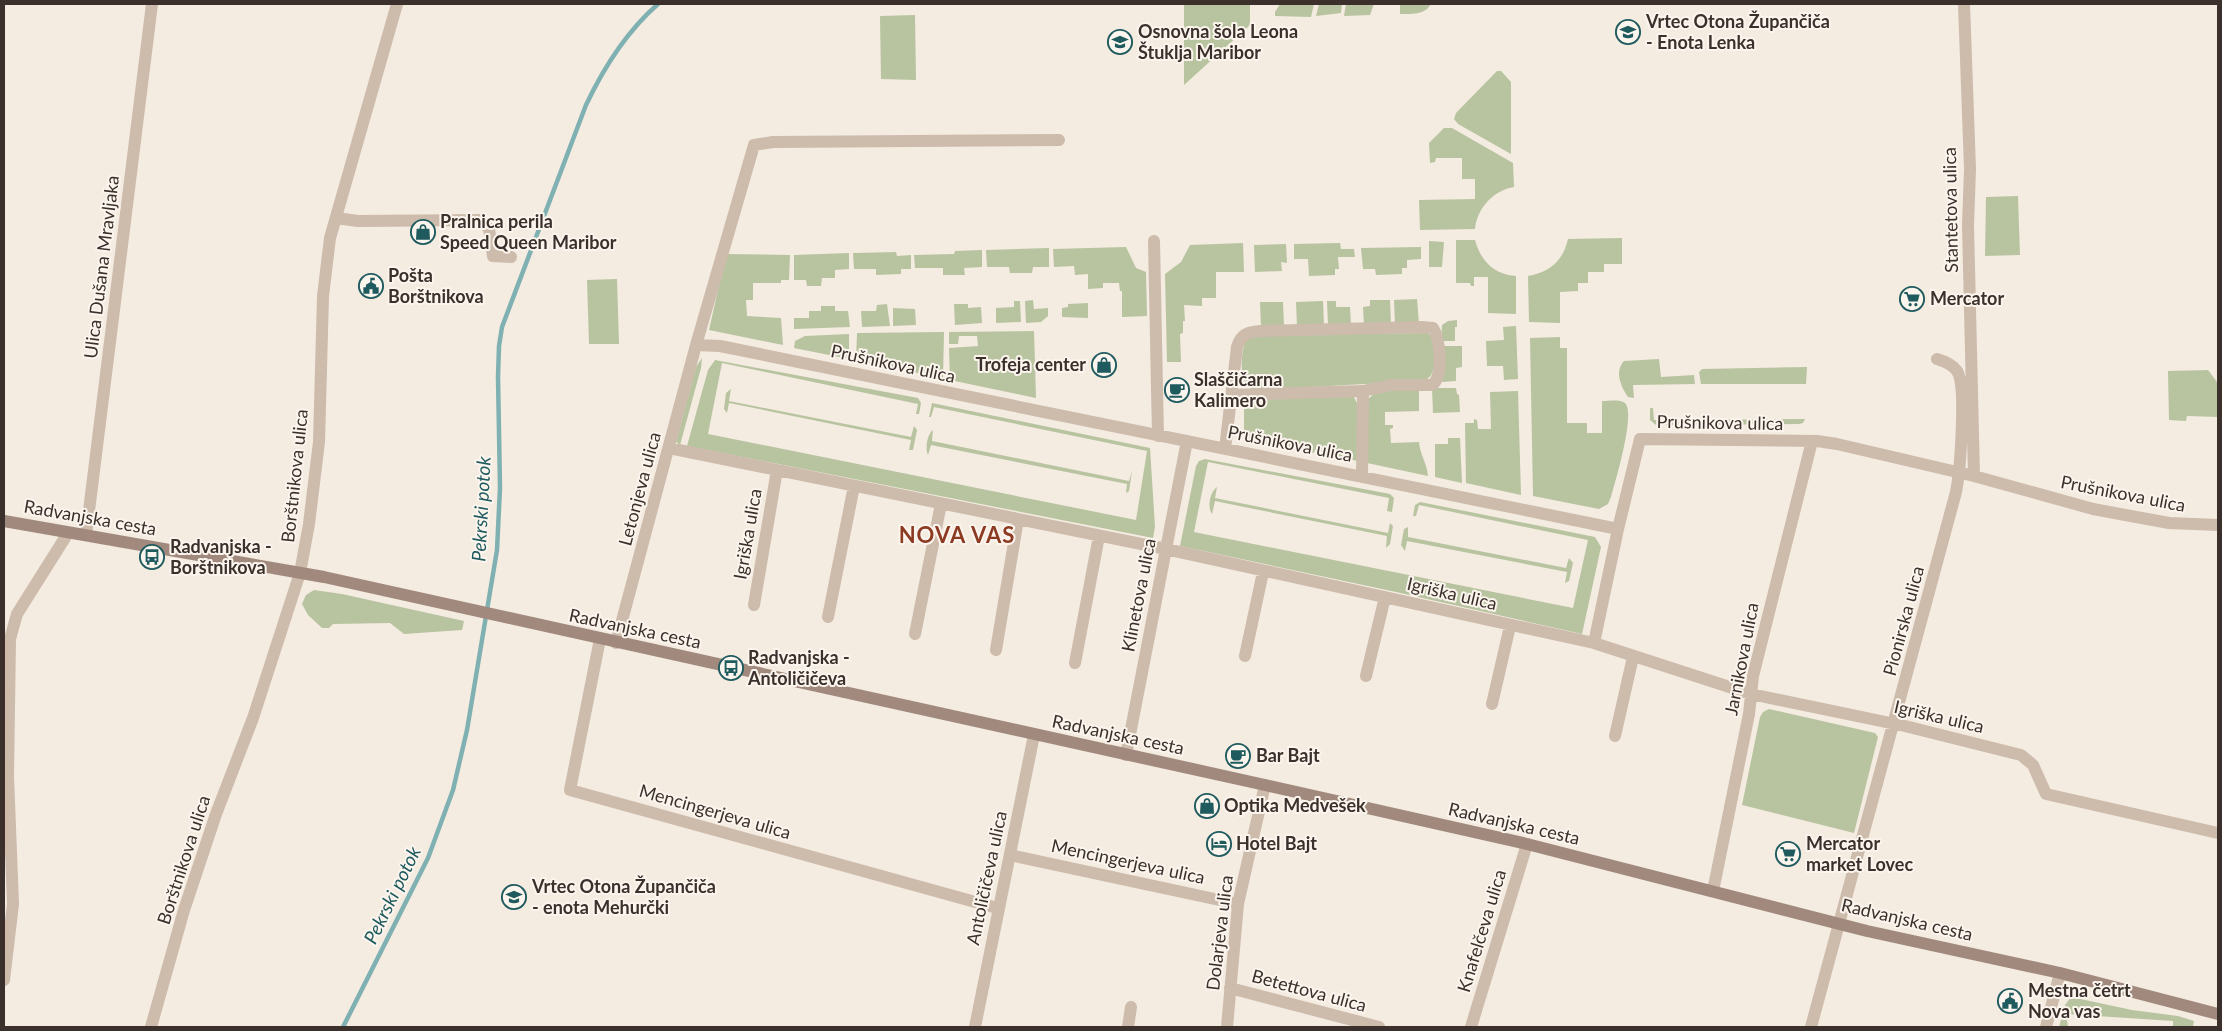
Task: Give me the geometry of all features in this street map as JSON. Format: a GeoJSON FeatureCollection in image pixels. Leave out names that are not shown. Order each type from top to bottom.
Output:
{"type":"FeatureCollection","features":[{"type":"Feature","properties":{"kind":"street","name":"Ulica Dušana Mravljaka"},"geometry":{"type":"LineString","coordinates":[[86,535],[152,4]]}},
{"type":"Feature","properties":{"kind":"street","name":"Borštnikova ulica"},"geometry":{"type":"LineString","coordinates":[[151,1027],[184,910],[216,814],[253,718],[300,573],[309,524],[319,442],[323,296],[330,238],[397,4]]}},
{"type":"Feature","properties":{"kind":"street","name":"Stantetova ulica"},"geometry":{"type":"LineString","coordinates":[[1964,4],[1970,169],[1968,225],[1974,476]]}},
{"type":"Feature","properties":{"kind":"street","name":"Letonjeva ulica"},"geometry":{"type":"LineString","coordinates":[[616,643],[696,345],[754,145],[773,142],[1059,140]]}},
{"type":"Feature","properties":{"kind":"street"},"geometry":{"type":"LineString","coordinates":[[336,218],[358,221],[482,220],[489,229],[493,256],[511,257]]}},
{"type":"Feature","properties":{"kind":"street"},"geometry":{"type":"LineString","coordinates":[[1154,241],[1158,436]]}},
{"type":"Feature","properties":{"kind":"street"},"geometry":{"type":"LineString","coordinates":[[1225,449],[1233,395],[1237,347],[1240,338],[1247,333],[1269,330],[1433,328],[1439,343],[1439,369],[1435,383],[1429,385],[1377,387],[1363,391],[1233,395]]}},
{"type":"Feature","properties":{"kind":"street","name":"Prušnikova ulica"},"geometry":{"type":"LineString","coordinates":[[696,345],[720,346],[1618,529],[1640,439],[1815,441],[1974,476],[2103,511],[2168,524],[2218,525]]}},
{"type":"Feature","properties":{"kind":"street","name":"Pionirska ulica"},"geometry":{"type":"LineString","coordinates":[[1811,1027],[1841,923],[1960,473],[1960,378],[1950,365],[1937,359]]}},
{"type":"Feature","properties":{"kind":"street"},"geometry":{"type":"LineString","coordinates":[[1362,476],[1363,391]]}},
{"type":"Feature","properties":{"kind":"street","name":"Klinetova ulica"},"geometry":{"type":"LineString","coordinates":[[1126,755],[1187,441]]}},
{"type":"Feature","properties":{"kind":"street","name":"Jarnikova ulica"},"geometry":{"type":"LineString","coordinates":[[1713,891],[1753,676],[1815,441]]}},
{"type":"Feature","properties":{"kind":"street","name":"Igriška ulica"},"geometry":{"type":"LineString","coordinates":[[669,448],[1166,549],[1263,572],[1594,643],[1751,694],[1894,724],[2021,755],[2033,764],[2043,789],[2052,796],[2218,833]]}},
{"type":"Feature","properties":{"kind":"street","name":"Igriška ulica"},"geometry":{"type":"LineString","coordinates":[[754,605],[777,470]]}},
{"type":"Feature","properties":{"kind":"street"},"geometry":{"type":"LineString","coordinates":[[828,617],[854,486]]}},
{"type":"Feature","properties":{"kind":"street"},"geometry":{"type":"LineString","coordinates":[[915,634],[940,504]]}},
{"type":"Feature","properties":{"kind":"street"},"geometry":{"type":"LineString","coordinates":[[996,650],[1018,519]]}},
{"type":"Feature","properties":{"kind":"street","name":"Radvanjska cesta"},"geometry":{"type":"LineString","coordinates":[[4,521],[300,573],[1265,785],[1527,844],[1841,923],[2060,973],[2214,1011]]}},
{"type":"Feature","properties":{"kind":"street"},"geometry":{"type":"LineString","coordinates":[[1594,643],[1618,529]]}},
{"type":"Feature","properties":{"kind":"street"},"geometry":{"type":"LineString","coordinates":[[4,980],[13,904],[8,776],[10,639],[17,614],[68,532]]}},
{"type":"Feature","properties":{"kind":"street"},"geometry":{"type":"LineString","coordinates":[[1075,663],[1099,536]]}},
{"type":"Feature","properties":{"kind":"street"},"geometry":{"type":"LineString","coordinates":[[1245,656],[1263,572]]}},
{"type":"Feature","properties":{"kind":"street","name":"Igriška ulica"},"geometry":{"type":"LineString","coordinates":[[1366,676],[1385,597]]}},
{"type":"Feature","properties":{"kind":"street","name":"Igriška ulica"},"geometry":{"type":"LineString","coordinates":[[1492,704],[1510,626]]}},
{"type":"Feature","properties":{"kind":"street","name":"Mencingerjeva ulica"},"geometry":{"type":"LineString","coordinates":[[600,639],[570,790],[997,908]]}},
{"type":"Feature","properties":{"kind":"street"},"geometry":{"type":"LineString","coordinates":[[1615,736],[1634,657]]}},
{"type":"Feature","properties":{"kind":"street","name":"Antoličičeva ulica"},"geometry":{"type":"LineString","coordinates":[[975,1027],[997,908],[1010,855],[1034,735]]}},
{"type":"Feature","properties":{"kind":"street","name":"Dolarjeva ulica"},"geometry":{"type":"LineString","coordinates":[[1227,1027],[1238,904],[1265,785]]}},
{"type":"Feature","properties":{"kind":"street","name":"Knafelčeva ulica"},"geometry":{"type":"LineString","coordinates":[[1471,1027],[1527,844]]}},
{"type":"Feature","properties":{"kind":"street","name":"Mencingerjeva ulica"},"geometry":{"type":"LineString","coordinates":[[1010,855],[1238,904]]}},
{"type":"Feature","properties":{"kind":"street"},"geometry":{"type":"LineString","coordinates":[[2046,1027],[2060,973]]}},
{"type":"Feature","properties":{"kind":"street","name":"Betettova ulica"},"geometry":{"type":"LineString","coordinates":[[1230,988],[1379,1027]]}},
{"type":"Feature","properties":{"kind":"street"},"geometry":{"type":"LineString","coordinates":[[1128,1027],[1131,1008]]}},
{"type":"Feature","properties":{"kind":"green space"},"geometry":{"type":"Polygon","coordinates":[[[1184,4],[1250,4],[1250,25],[1184,85],[1184,4]]]}},
{"type":"Feature","properties":{"kind":"green space"},"geometry":{"type":"Polygon","coordinates":[[[1280,4],[1314,4],[1311,17],[1275,16],[1275,12],[1280,4]]]}},
{"type":"Feature","properties":{"kind":"green space"},"geometry":{"type":"Polygon","coordinates":[[[1319,4],[1342,4],[1341,13],[1316,16],[1319,4]]]}},
{"type":"Feature","properties":{"kind":"green space"},"geometry":{"type":"Polygon","coordinates":[[[1346,4],[1374,4],[1370,15],[1344,16],[1346,4]]]}},
{"type":"Feature","properties":{"kind":"green space"},"geometry":{"type":"Polygon","coordinates":[[[1400,4],[1431,4],[1422,12],[1400,14],[1400,4]]]}},
{"type":"Feature","properties":{"kind":"green space"},"geometry":{"type":"Polygon","coordinates":[[[915,15],[916,80],[881,79],[880,16],[915,15]]]}},
{"type":"Feature","properties":{"kind":"green space"},"geometry":{"type":"Polygon","coordinates":[[[1497,71],[1501,71],[1511,82],[1511,154],[1458,124],[1454,119],[1456,113],[1497,71]]]}},
{"type":"Feature","properties":{"kind":"green space"},"geometry":{"type":"Polygon","coordinates":[[[1444,128],[1452,128],[1513,163],[1514,187],[1500,192],[1488,201],[1479,214],[1475,229],[1420,230],[1419,200],[1475,199],[1475,179],[1462,179],[1462,158],[1436,158],[1435,162],[1430,163],[1429,143],[1444,128]]]}},
{"type":"Feature","properties":{"kind":"green space"},"geometry":{"type":"Polygon","coordinates":[[[2018,196],[2020,255],[1985,256],[1986,197],[2018,196]]]}},
{"type":"Feature","properties":{"kind":"green space"},"geometry":{"type":"Polygon","coordinates":[[[1622,238],[1622,264],[1604,264],[1604,272],[1588,272],[1588,283],[1578,283],[1578,291],[1560,292],[1560,323],[1529,322],[1528,276],[1543,272],[1554,264],[1563,254],[1568,239],[1622,238]]]}},
{"type":"Feature","properties":{"kind":"green space"},"geometry":{"type":"Polygon","coordinates":[[[1456,240],[1475,240],[1481,254],[1489,265],[1508,275],[1516,276],[1516,314],[1488,313],[1488,277],[1474,277],[1474,286],[1471,286],[1470,283],[1456,283],[1456,240]]]}},
{"type":"Feature","properties":{"kind":"green space"},"geometry":{"type":"Polygon","coordinates":[[[1429,241],[1444,242],[1442,267],[1429,267],[1429,241]]]}},
{"type":"Feature","properties":{"kind":"green space"},"geometry":{"type":"Polygon","coordinates":[[[1243,243],[1244,272],[1216,272],[1216,298],[1202,298],[1202,306],[1184,305],[1185,321],[1183,321],[1183,333],[1180,334],[1181,362],[1167,362],[1165,274],[1181,262],[1190,245],[1243,243]]]}},
{"type":"Feature","properties":{"kind":"green space"},"geometry":{"type":"Polygon","coordinates":[[[1340,243],[1341,249],[1354,249],[1355,257],[1338,257],[1339,269],[1335,269],[1335,275],[1309,276],[1308,259],[1294,259],[1294,244],[1340,243]]]}},
{"type":"Feature","properties":{"kind":"green space"},"geometry":{"type":"Polygon","coordinates":[[[1286,244],[1287,263],[1281,262],[1282,271],[1255,272],[1254,245],[1286,244]]]}},
{"type":"Feature","properties":{"kind":"green space"},"geometry":{"type":"Polygon","coordinates":[[[1126,247],[1136,268],[1146,272],[1147,316],[1122,317],[1122,291],[1120,291],[1119,283],[1103,283],[1103,288],[1088,289],[1088,274],[1075,275],[1074,266],[1054,267],[1053,249],[1126,247]]]}},
{"type":"Feature","properties":{"kind":"green space"},"geometry":{"type":"Polygon","coordinates":[[[1421,247],[1421,259],[1407,260],[1407,268],[1402,268],[1402,274],[1376,275],[1375,269],[1363,269],[1361,248],[1421,247]]]}},
{"type":"Feature","properties":{"kind":"green space"},"geometry":{"type":"Polygon","coordinates":[[[1049,248],[1049,267],[1033,267],[1032,273],[1010,273],[1009,267],[987,267],[986,250],[1049,248]]]}},
{"type":"Feature","properties":{"kind":"green space"},"geometry":{"type":"Polygon","coordinates":[[[982,250],[982,267],[964,268],[965,275],[943,275],[943,268],[915,268],[914,255],[954,254],[955,251],[982,250]]]}},
{"type":"Feature","properties":{"kind":"green space"},"geometry":{"type":"Polygon","coordinates":[[[896,252],[897,256],[911,255],[911,269],[901,269],[901,274],[876,275],[876,269],[854,269],[853,253],[896,252]]]}},
{"type":"Feature","properties":{"kind":"green space"},"geometry":{"type":"Polygon","coordinates":[[[849,253],[849,269],[835,270],[835,278],[822,278],[821,286],[807,286],[806,280],[794,280],[794,255],[849,253]]]}},
{"type":"Feature","properties":{"kind":"green space"},"geometry":{"type":"Polygon","coordinates":[[[726,254],[790,255],[789,280],[781,280],[781,283],[753,283],[753,300],[746,300],[747,316],[781,318],[783,345],[709,330],[726,254]]]}},
{"type":"Feature","properties":{"kind":"green space"},"geometry":{"type":"Polygon","coordinates":[[[617,279],[619,344],[589,344],[587,280],[617,279]]]}},
{"type":"Feature","properties":{"kind":"green space"},"geometry":{"type":"Polygon","coordinates":[[[1417,299],[1419,324],[1395,325],[1394,300],[1417,299]]]}},
{"type":"Feature","properties":{"kind":"green space"},"geometry":{"type":"Polygon","coordinates":[[[1033,300],[1034,309],[1048,308],[1048,316],[1041,322],[1026,323],[1025,301],[1033,300]]]}},
{"type":"Feature","properties":{"kind":"green space"},"geometry":{"type":"Polygon","coordinates":[[[1370,300],[1390,300],[1391,325],[1364,325],[1363,307],[1370,306],[1370,300]]]}},
{"type":"Feature","properties":{"kind":"green space"},"geometry":{"type":"Polygon","coordinates":[[[1014,301],[1020,301],[1021,322],[996,323],[996,308],[1014,307],[1014,301]]]}},
{"type":"Feature","properties":{"kind":"green space"},"geometry":{"type":"Polygon","coordinates":[[[1323,301],[1324,326],[1297,326],[1296,302],[1323,301]]]}},
{"type":"Feature","properties":{"kind":"green space"},"geometry":{"type":"Polygon","coordinates":[[[1327,301],[1336,301],[1336,307],[1350,307],[1351,325],[1328,325],[1327,301]]]}},
{"type":"Feature","properties":{"kind":"green space"},"geometry":{"type":"Polygon","coordinates":[[[1260,302],[1283,302],[1284,326],[1261,327],[1260,302]]]}},
{"type":"Feature","properties":{"kind":"green space"},"geometry":{"type":"Polygon","coordinates":[[[1088,303],[1088,318],[1062,317],[1062,308],[1068,307],[1068,304],[1088,303]]]}},
{"type":"Feature","properties":{"kind":"green space"},"geometry":{"type":"Polygon","coordinates":[[[887,304],[890,326],[862,327],[861,311],[876,311],[877,305],[887,304]]]}},
{"type":"Feature","properties":{"kind":"green space"},"geometry":{"type":"Polygon","coordinates":[[[954,304],[968,304],[968,308],[981,307],[982,323],[955,325],[954,304]]]}},
{"type":"Feature","properties":{"kind":"green space"},"geometry":{"type":"Polygon","coordinates":[[[821,306],[835,306],[835,311],[848,311],[850,327],[794,329],[794,318],[809,318],[809,311],[821,311],[821,306]]]}},
{"type":"Feature","properties":{"kind":"green space"},"geometry":{"type":"Polygon","coordinates":[[[893,308],[915,309],[916,325],[893,326],[893,308]]]}},
{"type":"Feature","properties":{"kind":"green space"},"geometry":{"type":"Polygon","coordinates":[[[1457,320],[1455,341],[1441,341],[1442,325],[1448,321],[1457,320]]]}},
{"type":"Feature","properties":{"kind":"green space"},"geometry":{"type":"Polygon","coordinates":[[[1516,326],[1518,379],[1504,380],[1503,366],[1487,366],[1486,341],[1504,340],[1503,327],[1516,326]]]}},
{"type":"Feature","properties":{"kind":"green space"},"geometry":{"type":"Polygon","coordinates":[[[1034,331],[1036,398],[950,380],[949,348],[978,346],[977,336],[959,336],[958,344],[949,344],[949,332],[1034,331]]]}},
{"type":"Feature","properties":{"kind":"green space"},"geometry":{"type":"Polygon","coordinates":[[[944,332],[943,378],[856,361],[857,333],[944,332]]]}},
{"type":"Feature","properties":{"kind":"green space"},"geometry":{"type":"Polygon","coordinates":[[[1428,333],[1435,349],[1435,364],[1431,376],[1423,381],[1254,390],[1245,382],[1243,375],[1244,345],[1246,339],[1255,335],[1428,333]]]}},
{"type":"Feature","properties":{"kind":"green space"},"geometry":{"type":"Polygon","coordinates":[[[849,334],[849,359],[794,348],[795,341],[805,336],[849,334]]]}},
{"type":"Feature","properties":{"kind":"green space"},"geometry":{"type":"Polygon","coordinates":[[[1560,337],[1560,348],[1567,348],[1567,423],[1587,423],[1587,433],[1602,433],[1602,401],[1623,402],[1628,409],[1624,448],[1611,497],[1608,504],[1599,509],[1533,496],[1530,338],[1560,337]]]}},
{"type":"Feature","properties":{"kind":"green space"},"geometry":{"type":"Polygon","coordinates":[[[1442,346],[1462,346],[1462,367],[1456,368],[1456,381],[1442,382],[1442,346]]]}},
{"type":"Feature","properties":{"kind":"green space"},"geometry":{"type":"Polygon","coordinates":[[[702,358],[680,445],[676,442],[696,367],[702,358]]]}},
{"type":"Feature","properties":{"kind":"green space"},"geometry":{"type":"Polygon","coordinates":[[[1659,359],[1661,377],[1694,375],[1695,384],[1633,385],[1634,398],[1628,397],[1621,384],[1619,374],[1619,369],[1624,361],[1659,359]]]}},
{"type":"Feature","properties":{"kind":"green space"},"geometry":{"type":"Polygon","coordinates":[[[715,360],[918,398],[921,403],[919,414],[916,414],[918,404],[722,363],[708,434],[1136,520],[1147,451],[934,407],[931,417],[929,417],[932,403],[1150,448],[1155,527],[1153,538],[687,446],[708,370],[715,360]]]}},
{"type":"Feature","properties":{"kind":"green space"},"geometry":{"type":"Polygon","coordinates":[[[1807,367],[1806,384],[1701,384],[1699,372],[1702,369],[1807,367]]]}},
{"type":"Feature","properties":{"kind":"green space"},"geometry":{"type":"Polygon","coordinates":[[[2208,370],[2217,382],[2218,380],[2218,417],[2187,416],[2186,421],[2169,420],[2168,371],[2208,370]]]}},
{"type":"Feature","properties":{"kind":"green space"},"geometry":{"type":"Polygon","coordinates":[[[1432,388],[1456,388],[1459,395],[1460,412],[1433,413],[1432,388]]]}},
{"type":"Feature","properties":{"kind":"green space"},"geometry":{"type":"Polygon","coordinates":[[[731,389],[729,401],[911,437],[914,426],[917,430],[913,450],[909,450],[911,440],[729,403],[727,413],[724,409],[726,393],[731,389]]]}},
{"type":"Feature","properties":{"kind":"green space"},"geometry":{"type":"Polygon","coordinates":[[[1419,389],[1419,411],[1385,412],[1385,425],[1393,425],[1393,428],[1390,429],[1391,443],[1419,442],[1428,476],[1367,463],[1366,403],[1370,397],[1382,391],[1419,389]]]}},
{"type":"Feature","properties":{"kind":"green space"},"geometry":{"type":"Polygon","coordinates":[[[1518,391],[1521,495],[1466,483],[1465,423],[1474,423],[1474,419],[1477,420],[1478,429],[1491,429],[1490,392],[1518,391]]]}},
{"type":"Feature","properties":{"kind":"green space"},"geometry":{"type":"Polygon","coordinates":[[[1354,397],[1357,403],[1357,461],[1315,450],[1314,453],[1244,440],[1244,398],[1354,397]]]}},
{"type":"Feature","properties":{"kind":"green space"},"geometry":{"type":"Polygon","coordinates":[[[1650,408],[1653,408],[1654,420],[1805,419],[1803,423],[1799,424],[1656,425],[1650,420],[1650,408]]]}},
{"type":"Feature","properties":{"kind":"green space"},"geometry":{"type":"Polygon","coordinates":[[[933,430],[932,441],[1129,481],[1132,471],[1129,491],[1126,493],[1127,484],[931,445],[928,455],[927,442],[933,430]]]}},
{"type":"Feature","properties":{"kind":"green space"},"geometry":{"type":"Polygon","coordinates":[[[1448,438],[1460,438],[1462,483],[1435,477],[1435,444],[1448,444],[1448,438]]]}},
{"type":"Feature","properties":{"kind":"green space"},"geometry":{"type":"Polygon","coordinates":[[[1205,459],[1390,494],[1394,498],[1392,512],[1387,511],[1389,498],[1208,462],[1194,532],[1573,608],[1588,540],[1419,505],[1416,516],[1413,516],[1415,505],[1420,502],[1595,537],[1601,547],[1582,634],[1180,546],[1196,466],[1199,461],[1205,459]]]}},
{"type":"Feature","properties":{"kind":"green space"},"geometry":{"type":"Polygon","coordinates":[[[1217,487],[1215,498],[1388,533],[1390,523],[1393,526],[1390,544],[1386,548],[1387,536],[1215,501],[1212,514],[1210,511],[1210,500],[1217,487]]]}},
{"type":"Feature","properties":{"kind":"green space"},"geometry":{"type":"Polygon","coordinates":[[[1408,527],[1408,537],[1566,568],[1569,558],[1573,563],[1569,581],[1565,583],[1567,572],[1407,541],[1405,551],[1401,545],[1404,529],[1408,527]]]}},
{"type":"Feature","properties":{"kind":"green space"},"geometry":{"type":"Polygon","coordinates":[[[314,590],[342,594],[464,621],[462,630],[404,634],[390,623],[333,624],[329,628],[322,628],[308,615],[302,604],[306,595],[314,590]]]}},
{"type":"Feature","properties":{"kind":"green space"},"geometry":{"type":"Polygon","coordinates":[[[1769,709],[1875,733],[1878,737],[1854,833],[1742,805],[1760,717],[1763,712],[1769,709]]]}},
{"type":"Feature","properties":{"kind":"green space"},"geometry":{"type":"Polygon","coordinates":[[[2071,997],[2132,1010],[2178,1016],[2194,1021],[2193,1027],[2173,1027],[2173,1021],[2066,1014],[2068,1027],[2059,1027],[2065,1005],[2071,997]]]}},
{"type":"Feature","properties":{"kind":"waterway","name":"Pekrski potok"},"geometry":{"type":"LineString","coordinates":[[343,1027],[428,858],[453,790],[467,730],[497,550],[500,488],[498,377],[502,327],[586,105],[600,77],[626,38],[658,4]]}},
{"type":"Feature","properties":{"kind":"place","name":"Vrtec Otona Župančiča - Enota Lenka"},"geometry":{"type":"Point","coordinates":[1628,32]}},
{"type":"Feature","properties":{"kind":"place","name":"Osnovna šola Leona Štuklja Maribor"},"geometry":{"type":"Point","coordinates":[1120,42]}},
{"type":"Feature","properties":{"kind":"place","name":"Pralnica perila Speed Queen Maribor"},"geometry":{"type":"Point","coordinates":[423,232]}},
{"type":"Feature","properties":{"kind":"place","name":"Pošta Borštnikova"},"geometry":{"type":"Point","coordinates":[371,286]}},
{"type":"Feature","properties":{"kind":"place","name":"Mercator"},"geometry":{"type":"Point","coordinates":[1912,299]}},
{"type":"Feature","properties":{"kind":"place","name":"Trofeja center"},"geometry":{"type":"Point","coordinates":[1104,365]}},
{"type":"Feature","properties":{"kind":"place","name":"Slaščičarna Kalimero"},"geometry":{"type":"Point","coordinates":[1177,390]}},
{"type":"Feature","properties":{"kind":"place","name":"Radvanjska - Borštnikova"},"geometry":{"type":"Point","coordinates":[152,557]}},
{"type":"Feature","properties":{"kind":"place","name":"Radvanjska - Antoličičeva"},"geometry":{"type":"Point","coordinates":[731,668]}},
{"type":"Feature","properties":{"kind":"place","name":"Bar Bajt"},"geometry":{"type":"Point","coordinates":[1238,756]}},
{"type":"Feature","properties":{"kind":"place","name":"Optika Medvešek"},"geometry":{"type":"Point","coordinates":[1207,806]}},
{"type":"Feature","properties":{"kind":"place","name":"Hotel Bajt"},"geometry":{"type":"Point","coordinates":[1219,844]}},
{"type":"Feature","properties":{"kind":"place","name":"Mercator market Lovec"},"geometry":{"type":"Point","coordinates":[1788,854]}},
{"type":"Feature","properties":{"kind":"place","name":"Vrtec Otona Župančiča - enota Mehurčki"},"geometry":{"type":"Point","coordinates":[514,897]}},
{"type":"Feature","properties":{"kind":"place","name":"Mestna četrt Nova vas"},"geometry":{"type":"Point","coordinates":[2010,1001]}},
{"type":"Feature","properties":{"kind":"district","name":"NOVA VAS"},"geometry":{"type":"Point","coordinates":[957,535]}}]}
